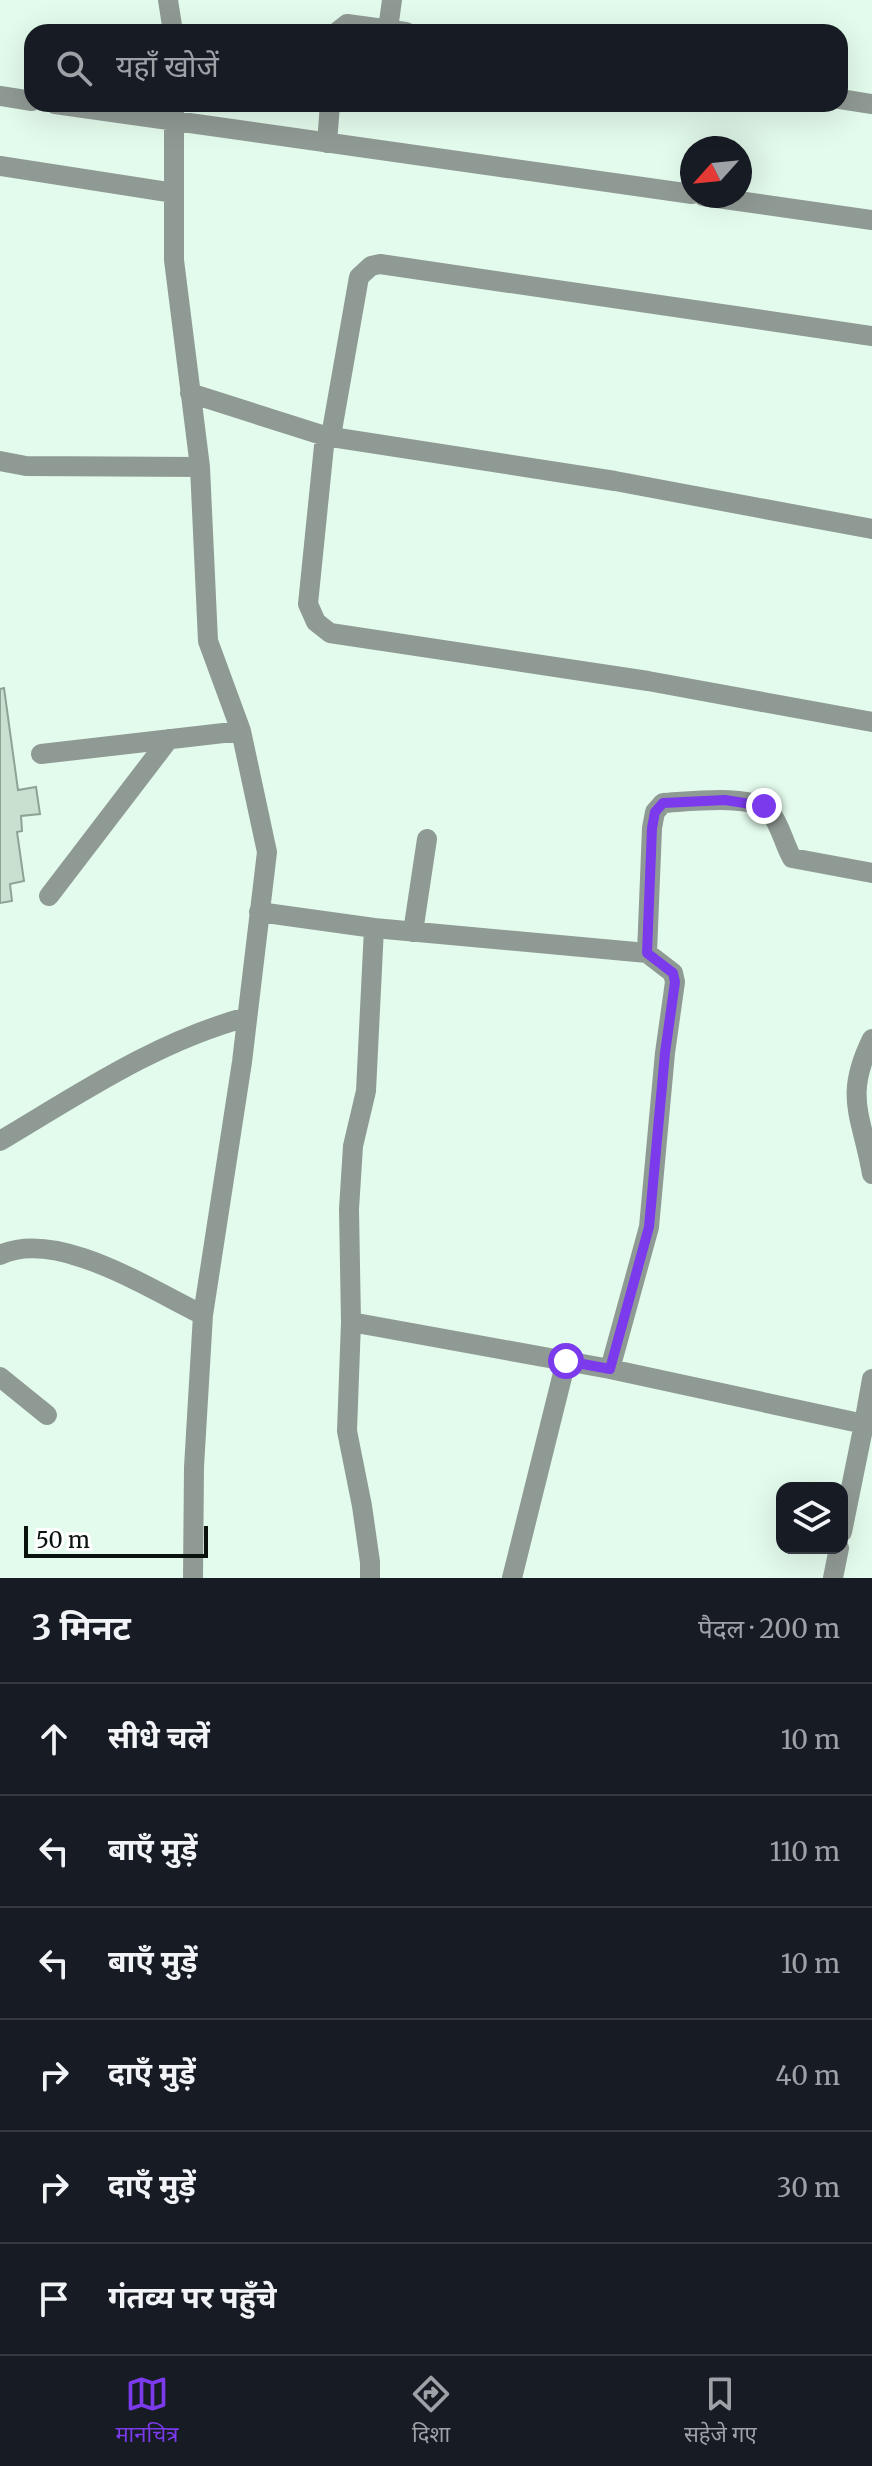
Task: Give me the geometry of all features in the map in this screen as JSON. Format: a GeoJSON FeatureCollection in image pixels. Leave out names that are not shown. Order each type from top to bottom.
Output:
{"type":"FeatureCollection","features":[{"type":"Feature","properties":{"kind":"street"},"geometry":{"type":"LineString","coordinates":[[168,0],[172,24]]}},
{"type":"Feature","properties":{"kind":"street"},"geometry":{"type":"LineString","coordinates":[[392,0],[396,24]]}},
{"type":"Feature","properties":{"kind":"street"},"geometry":{"type":"LineString","coordinates":[[0,96],[24,100]]}},
{"type":"Feature","properties":{"kind":"street"},"geometry":{"type":"LineString","coordinates":[[848,100],[872,104]]}},
{"type":"Feature","properties":{"kind":"street"},"geometry":{"type":"LineString","coordinates":[[193,1578],[194,1467],[203,1315],[247,1017],[267,852],[241,731],[208,641],[200,467],[174,260],[174,112],[327,143],[680,192]]}},
{"type":"Feature","properties":{"kind":"street"},"geometry":{"type":"LineString","coordinates":[[327,143],[329,112]]}},
{"type":"Feature","properties":{"kind":"street"},"geometry":{"type":"LineString","coordinates":[[0,166],[174,193]]}},
{"type":"Feature","properties":{"kind":"street"},"geometry":{"type":"LineString","coordinates":[[752,203],[872,220]]}},
{"type":"Feature","properties":{"kind":"street"},"geometry":{"type":"LineString","coordinates":[[872,336],[380,264],[371,266],[359,277],[328,436],[308,604],[316,622],[330,633],[648,681],[872,722]]}},
{"type":"Feature","properties":{"kind":"street"},"geometry":{"type":"LineString","coordinates":[[190,393],[328,436],[615,481],[872,529]]}},
{"type":"Feature","properties":{"kind":"street"},"geometry":{"type":"LineString","coordinates":[[0,461],[26,466],[200,467]]}},
{"type":"Feature","properties":{"kind":"street"},"geometry":{"type":"LineString","coordinates":[[41,754],[241,731]]}},
{"type":"Feature","properties":{"kind":"street"},"geometry":{"type":"LineString","coordinates":[[49,896],[169,739]]}},
{"type":"Feature","properties":{"kind":"street"},"geometry":{"type":"LineString","coordinates":[[647,953],[652,828],[655,812],[663,803],[725,800],[764,806],[772,815],[792,858],[872,873]]}},
{"type":"Feature","properties":{"kind":"street"},"geometry":{"type":"LineString","coordinates":[[413,932],[427,839]]}},
{"type":"Feature","properties":{"kind":"street"},"geometry":{"type":"LineString","coordinates":[[259,912],[374,928],[647,953],[673,973],[675,982],[665,1053],[649,1227],[610,1369]]}},
{"type":"Feature","properties":{"kind":"street"},"geometry":{"type":"LineString","coordinates":[[370,1578],[362,1506],[347,1431],[351,1322],[350,1193],[353,1146],[366,1091],[374,928]]}},
{"type":"Feature","properties":{"kind":"street"},"geometry":{"type":"LineString","coordinates":[[0,1141],[129,1065],[209,1027],[247,1017]]}},
{"type":"Feature","properties":{"kind":"street"},"geometry":{"type":"LineString","coordinates":[[872,1039],[860,1065],[855,1099],[872,1174]]}},
{"type":"Feature","properties":{"kind":"street"},"geometry":{"type":"LineString","coordinates":[[0,1255],[27,1247],[81,1255],[203,1315]]}},
{"type":"Feature","properties":{"kind":"street"},"geometry":{"type":"LineString","coordinates":[[351,1322],[610,1369],[868,1425]]}},
{"type":"Feature","properties":{"kind":"street"},"geometry":{"type":"LineString","coordinates":[[512,1578],[566,1361]]}},
{"type":"Feature","properties":{"kind":"street"},"geometry":{"type":"LineString","coordinates":[[0,1377],[47,1415]]}},
{"type":"Feature","properties":{"kind":"street"},"geometry":{"type":"LineString","coordinates":[[848,1507],[868,1425],[872,1379]]}},
{"type":"Feature","properties":{"kind":"street"},"geometry":{"type":"LineString","coordinates":[[833,1578],[838,1554]]}},
{"type":"Feature","properties":{"kind":"building"},"geometry":{"type":"Polygon","coordinates":[[[4,688],[18,790],[36,787],[40,814],[21,816],[22,831],[17,832],[24,881],[10,884],[12,901],[0,903],[0,689],[4,688]]]}},
{"type":"Feature","properties":{"kind":"route"},"geometry":{"type":"LineString","coordinates":[[566,1361],[610,1369],[649,1227],[665,1053],[675,982],[673,973],[647,953],[655,812],[663,803],[725,800],[764,806]]}}]}
